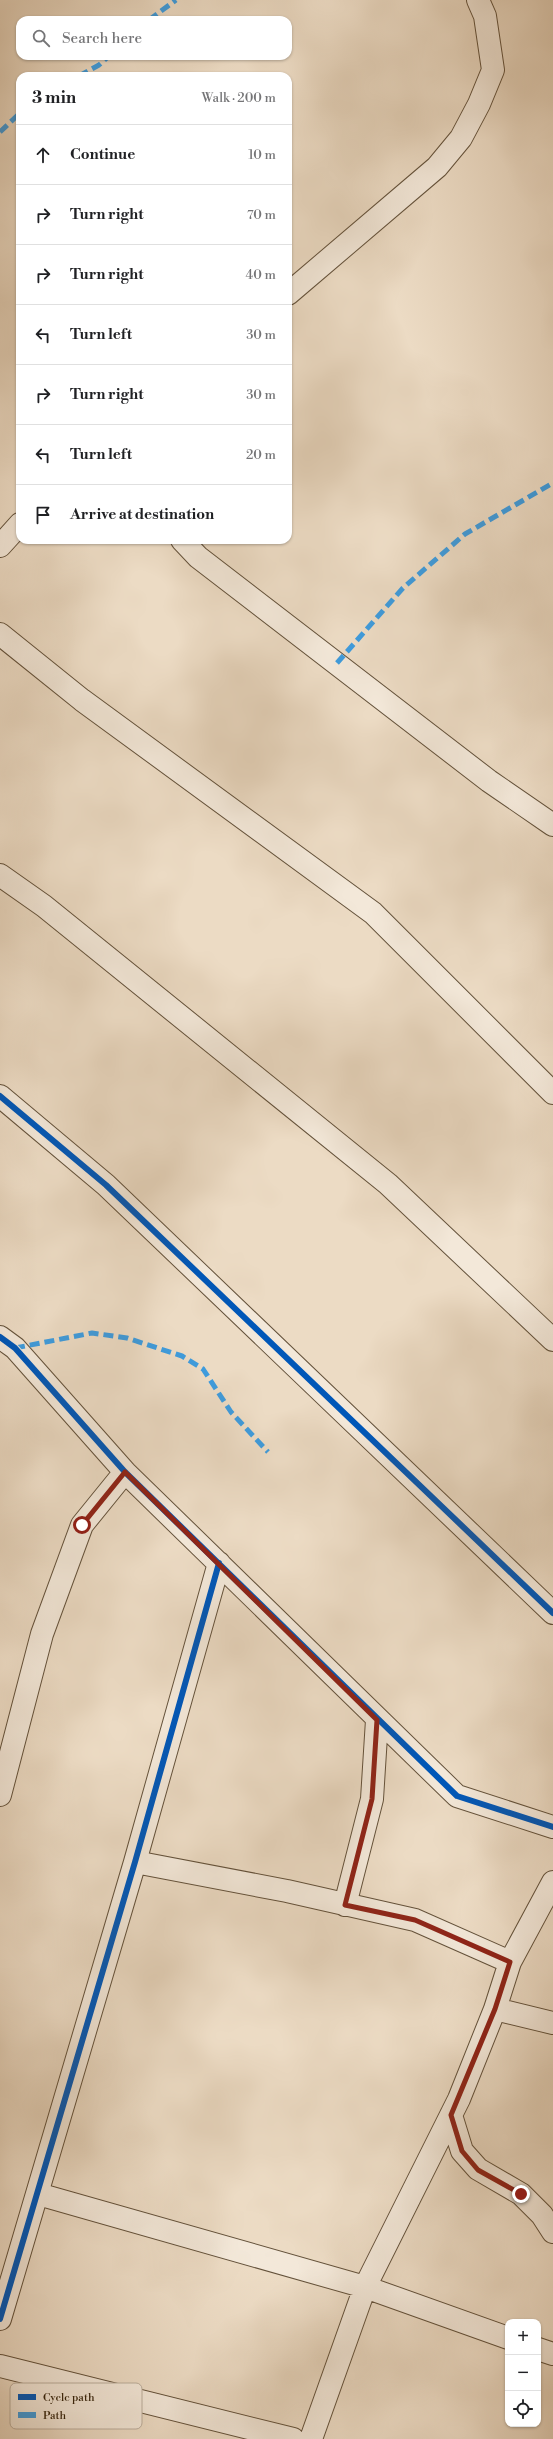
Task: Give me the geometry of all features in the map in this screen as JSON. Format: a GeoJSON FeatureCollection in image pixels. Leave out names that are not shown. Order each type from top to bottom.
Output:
{"type":"FeatureCollection","features":[{"type":"Feature","properties":{"kind":"street"},"geometry":{"type":"LineString","coordinates":[[292,291],[437,167],[461,138],[479,104],[493,70],[485,16],[478,0]]}},
{"type":"Feature","properties":{"kind":"street"},"geometry":{"type":"LineString","coordinates":[[0,546],[16,528]]}},
{"type":"Feature","properties":{"kind":"street"},"geometry":{"type":"LineString","coordinates":[[186,544],[198,557],[476,771],[553,825]]}},
{"type":"Feature","properties":{"kind":"street"},"geometry":{"type":"LineString","coordinates":[[0,634],[82,700],[373,913],[552,1087]]}},
{"type":"Feature","properties":{"kind":"street"},"geometry":{"type":"LineString","coordinates":[[0,875],[44,906],[388,1184],[553,1340]]}},
{"type":"Feature","properties":{"kind":"street"},"geometry":{"type":"LineString","coordinates":[[0,1096],[106,1185],[553,1613]]}},
{"type":"Feature","properties":{"kind":"street"},"geometry":{"type":"LineString","coordinates":[[0,1337],[15,1348],[125,1472],[377,1720],[457,1796],[553,1827]]}},
{"type":"Feature","properties":{"kind":"street"},"geometry":{"type":"LineString","coordinates":[[0,1796],[42,1634],[82,1525],[125,1472]]}},
{"type":"Feature","properties":{"kind":"street"},"geometry":{"type":"LineString","coordinates":[[0,2319],[135,1862],[219,1563]]}},
{"type":"Feature","properties":{"kind":"street"},"geometry":{"type":"LineString","coordinates":[[345,1905],[372,1799],[377,1720]]}},
{"type":"Feature","properties":{"kind":"street"},"geometry":{"type":"LineString","coordinates":[[135,1862],[287,1891],[415,1920],[510,1962]]}},
{"type":"Feature","properties":{"kind":"street"},"geometry":{"type":"LineString","coordinates":[[311,2439],[365,2287],[451,2115],[495,2009],[510,1962],[553,1882]]}},
{"type":"Feature","properties":{"kind":"street"},"geometry":{"type":"LineString","coordinates":[[495,2009],[553,2023]]}},
{"type":"Feature","properties":{"kind":"street"},"geometry":{"type":"LineString","coordinates":[[451,2115],[462,2151],[478,2170],[521,2194],[542,2215],[553,2232]]}},
{"type":"Feature","properties":{"kind":"street"},"geometry":{"type":"LineString","coordinates":[[38,2194],[365,2287],[505,2337]]}},
{"type":"Feature","properties":{"kind":"street"},"geometry":{"type":"LineString","coordinates":[[541,2350],[553,2354]]}},
{"type":"Feature","properties":{"kind":"street"},"geometry":{"type":"LineString","coordinates":[[0,2366],[68,2383]]}},
{"type":"Feature","properties":{"kind":"street"},"geometry":{"type":"LineString","coordinates":[[142,2401],[293,2439]]}},
{"type":"Feature","properties":{"kind":"marked path"},"geometry":{"type":"LineString","coordinates":[[154,16],[176,0]]}},
{"type":"Feature","properties":{"kind":"marked path"},"geometry":{"type":"LineString","coordinates":[[86,72],[105,60]]}},
{"type":"Feature","properties":{"kind":"marked path"},"geometry":{"type":"LineString","coordinates":[[0,132],[16,117]]}},
{"type":"Feature","properties":{"kind":"marked path"},"geometry":{"type":"LineString","coordinates":[[337,663],[403,588],[465,534],[553,483]]}},
{"type":"Feature","properties":{"kind":"marked path"},"geometry":{"type":"LineString","coordinates":[[15,1348],[92,1333],[127,1338],[182,1356],[203,1369],[231,1412],[268,1452]]}},
{"type":"Feature","properties":{"kind":"cycle path"},"geometry":{"type":"LineString","coordinates":[[0,1096],[106,1185],[553,1613]]}},
{"type":"Feature","properties":{"kind":"cycle path"},"geometry":{"type":"LineString","coordinates":[[0,1337],[15,1348],[125,1472],[457,1796],[553,1827]]}},
{"type":"Feature","properties":{"kind":"cycle path"},"geometry":{"type":"LineString","coordinates":[[0,2319],[135,1862],[219,1563]]}},
{"type":"Feature","properties":{"kind":"route"},"geometry":{"type":"LineString","coordinates":[[82,1525],[125,1472],[377,1720],[372,1799],[345,1905],[415,1920],[510,1962],[495,2009],[459,2099],[451,2115],[462,2151],[478,2170],[521,2194]]}}]}
